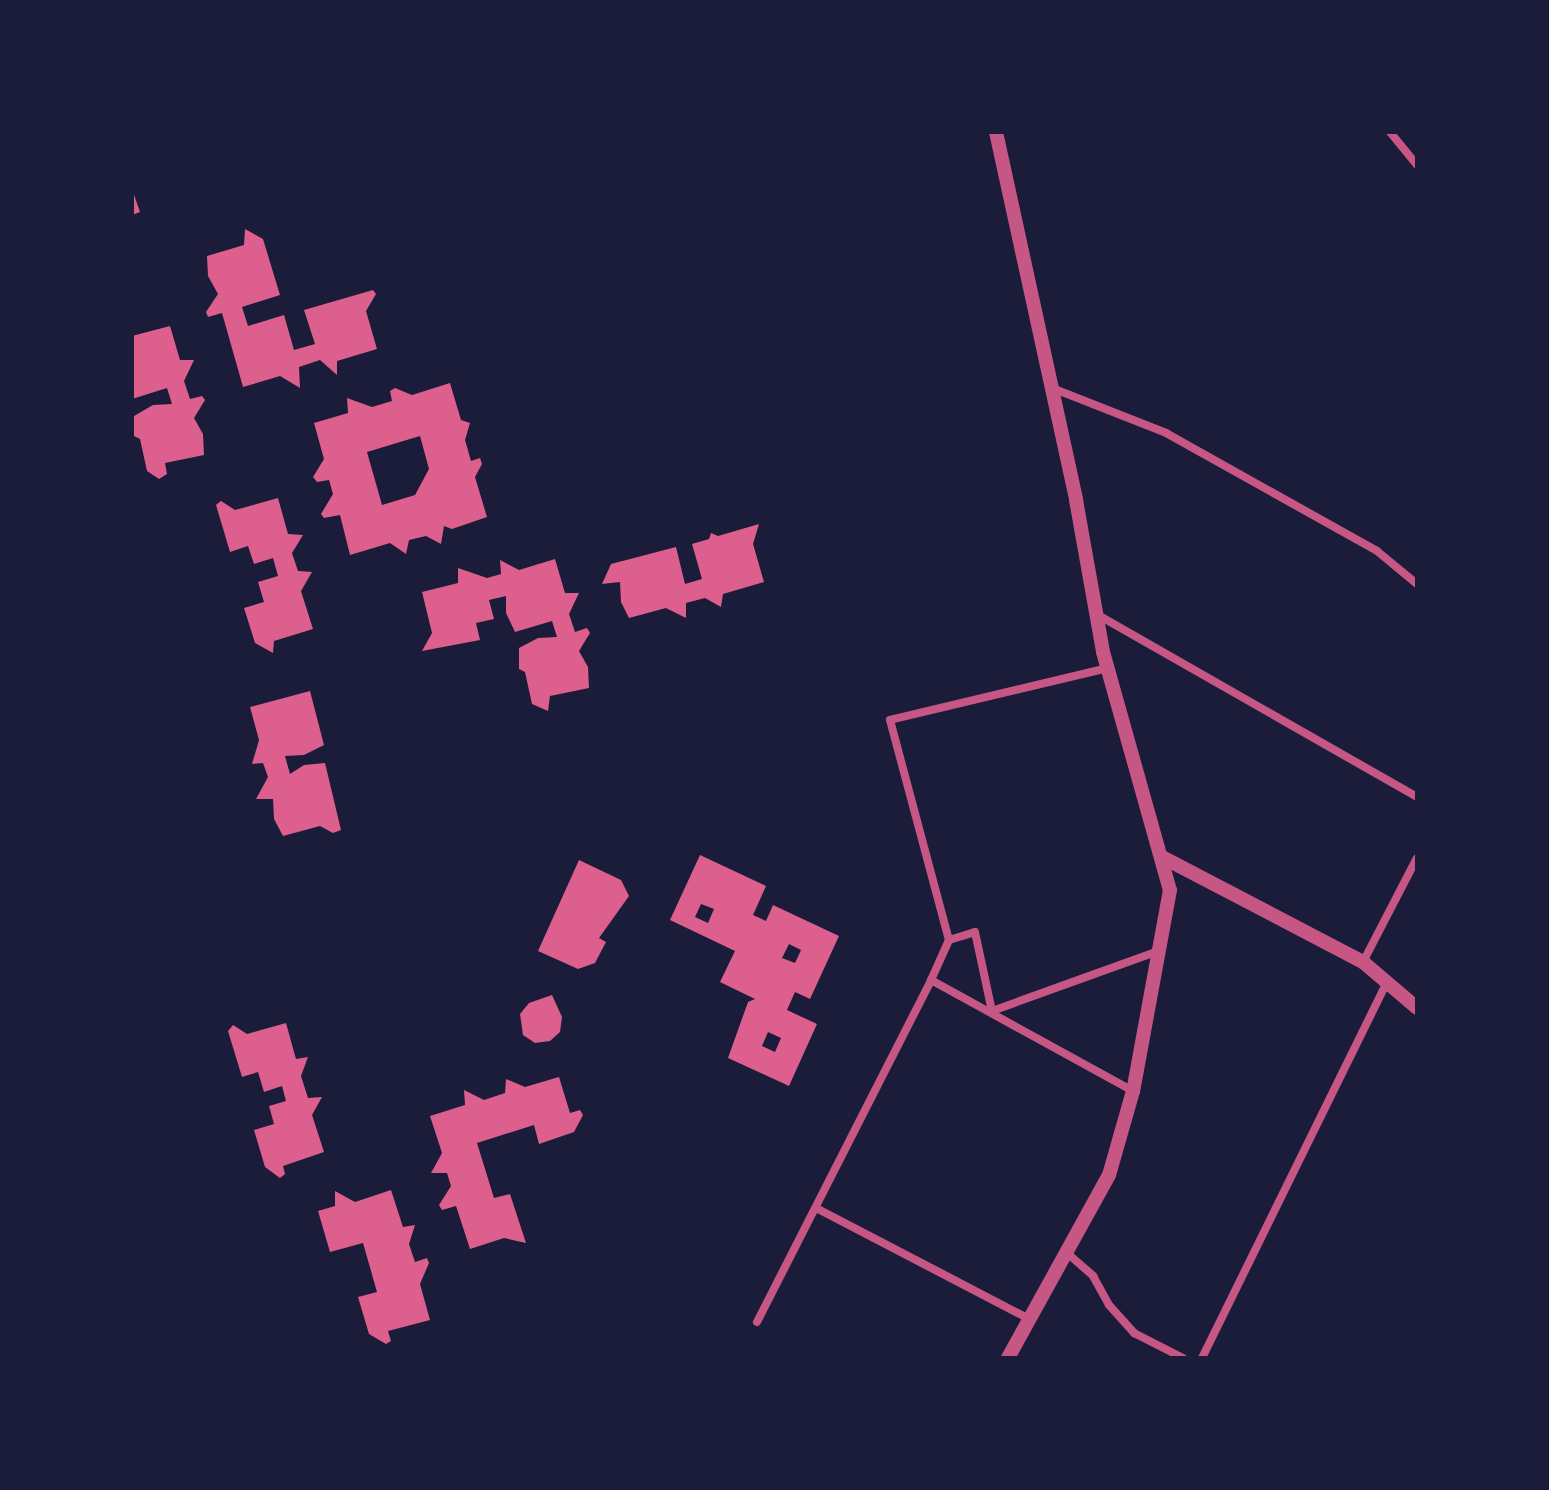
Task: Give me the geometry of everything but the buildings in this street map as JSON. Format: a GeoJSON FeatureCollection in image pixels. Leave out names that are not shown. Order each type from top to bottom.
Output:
{"type":"FeatureCollection","features":[{"type":"Feature","properties":{"kind":"street"},"geometry":{"type":"LineString","coordinates":[[996,132],[1052,388],[1095,613],[1164,858],[1170,890],[1156,952],[1133,1091],[1109,1175],[1008,1358]]}},
{"type":"Feature","properties":{"kind":"street"},"geometry":{"type":"LineString","coordinates":[[1390,132],[1417,165]]}},
{"type":"Feature","properties":{"kind":"street"},"geometry":{"type":"LineString","coordinates":[[1052,388],[1166,433],[1377,551],[1417,584]]}},
{"type":"Feature","properties":{"kind":"street"},"geometry":{"type":"LineString","coordinates":[[1095,613],[1417,797]]}},
{"type":"Feature","properties":{"kind":"street"},"geometry":{"type":"LineString","coordinates":[[757,1322],[949,940],[890,720],[1108,668]]}},
{"type":"Feature","properties":{"kind":"street"},"geometry":{"type":"LineString","coordinates":[[1164,858],[1363,962],[1417,1008]]}},
{"type":"Feature","properties":{"kind":"street"},"geometry":{"type":"LineString","coordinates":[[1363,962],[1417,858]]}},
{"type":"Feature","properties":{"kind":"street"},"geometry":{"type":"LineString","coordinates":[[949,940],[975,932],[992,1011]]}},
{"type":"Feature","properties":{"kind":"street"},"geometry":{"type":"LineString","coordinates":[[992,1011],[1156,952]]}},
{"type":"Feature","properties":{"kind":"street"},"geometry":{"type":"LineString","coordinates":[[931,980],[1133,1091]]}},
{"type":"Feature","properties":{"kind":"street"},"geometry":{"type":"LineString","coordinates":[[1202,1358],[1387,982]]}},
{"type":"Feature","properties":{"kind":"street"},"geometry":{"type":"LineString","coordinates":[[816,1208],[1031,1320]]}},
{"type":"Feature","properties":{"kind":"street"},"geometry":{"type":"LineString","coordinates":[[1067,1253],[1093,1276],[1109,1305],[1134,1333],[1183,1358]]}}]}
